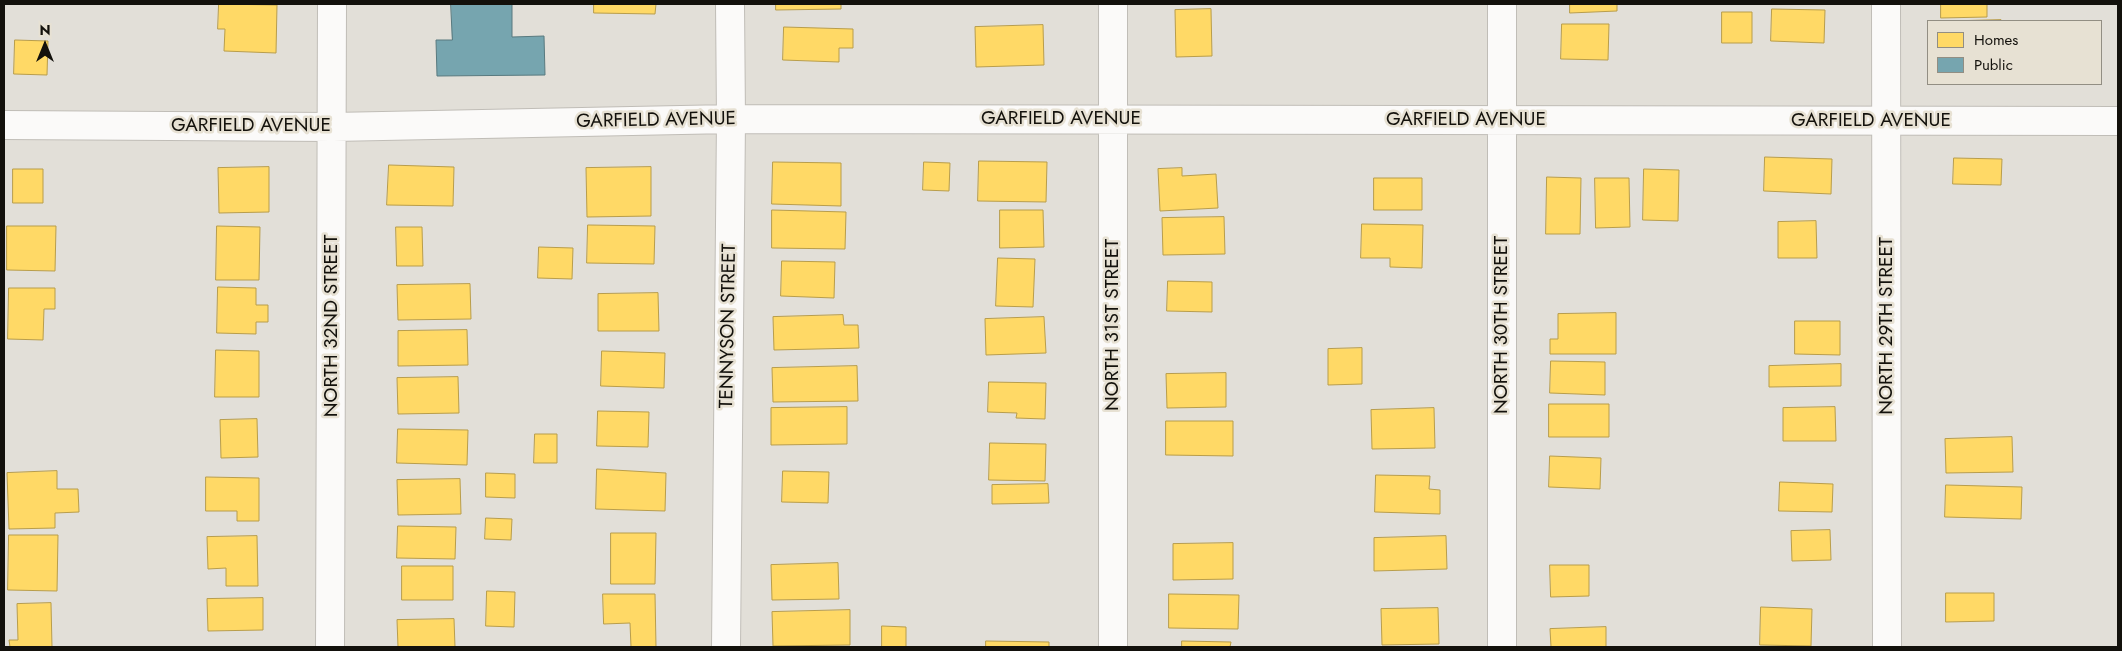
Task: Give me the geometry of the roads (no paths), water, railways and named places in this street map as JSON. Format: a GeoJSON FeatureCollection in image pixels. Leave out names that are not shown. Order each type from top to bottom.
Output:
{"type":"FeatureCollection","features":[{"type":"Feature","properties":{"kind":"street","name":"NORTH 32ND STREET"},"geometry":{"type":"LineString","coordinates":[[330,647],[332,4]]}},
{"type":"Feature","properties":{"kind":"street","name":"TENNYSON STREET"},"geometry":{"type":"LineString","coordinates":[[726,647],[731,119],[730,4]]}},
{"type":"Feature","properties":{"kind":"street","name":"NORTH 31ST STREET"},"geometry":{"type":"LineString","coordinates":[[1113,647],[1114,4]]}},
{"type":"Feature","properties":{"kind":"street","name":"NORTH 30TH STREET"},"geometry":{"type":"LineString","coordinates":[[1502,4],[1502,647]]}},
{"type":"Feature","properties":{"kind":"street","name":"NORTH 29TH STREET"},"geometry":{"type":"LineString","coordinates":[[1886,4],[1887,647]]}},
{"type":"Feature","properties":{"kind":"street","name":"GARFIELD AVENUE"},"geometry":{"type":"LineString","coordinates":[[4,125],[333,127],[731,119],[2118,121]]}}]}
